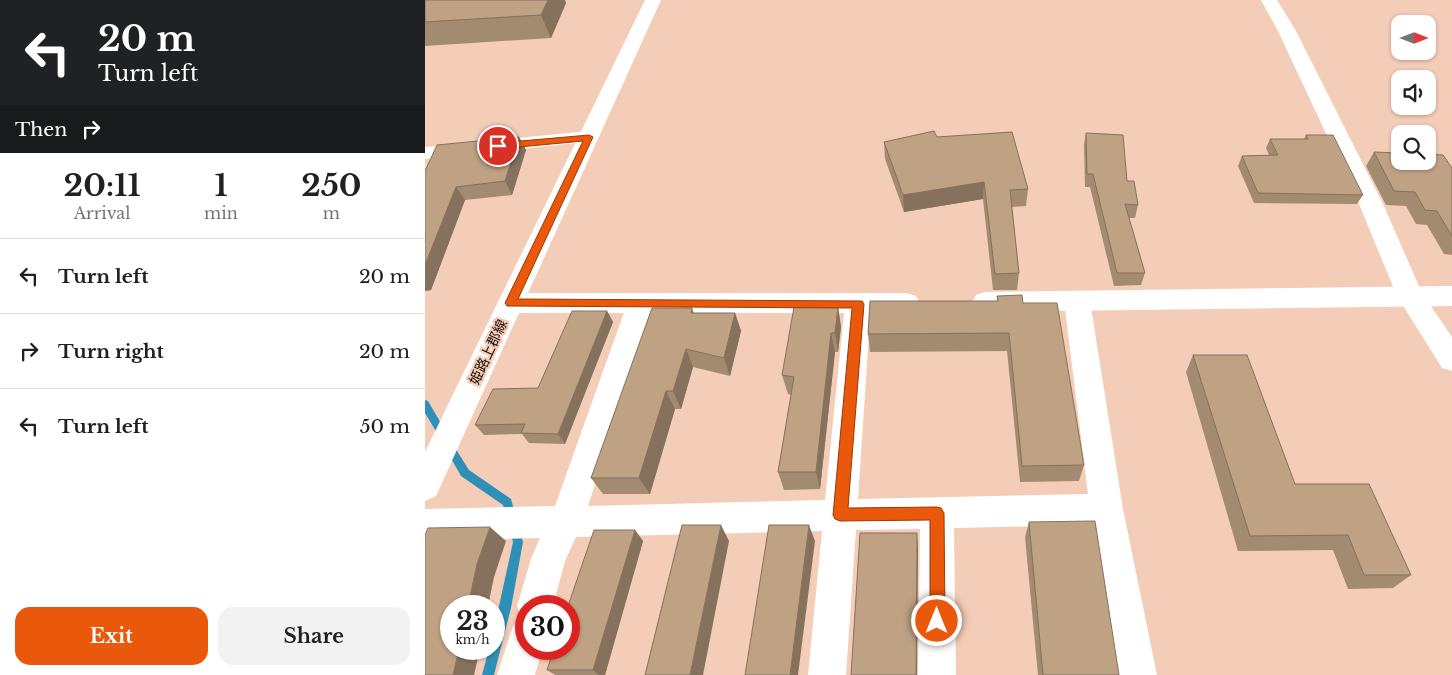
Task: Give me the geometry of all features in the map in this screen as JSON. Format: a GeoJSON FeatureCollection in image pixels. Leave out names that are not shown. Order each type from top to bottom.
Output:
{"type":"FeatureCollection","features":[{"type":"Feature","properties":{"kind":"street","name":"姫路上郡線"},"geometry":{"type":"LineString","coordinates":[[425,486],[653,0]]}},
{"type":"Feature","properties":{"kind":"street"},"geometry":{"type":"LineString","coordinates":[[1269,0],[1287,32],[1371,204],[1411,296],[1452,360]]}},
{"type":"Feature","properties":{"kind":"street"},"geometry":{"type":"LineString","coordinates":[[425,153],[589,137]]}},
{"type":"Feature","properties":{"kind":"street"},"geometry":{"type":"LineString","coordinates":[[957,303],[1452,296]]}},
{"type":"Feature","properties":{"kind":"street"},"geometry":{"type":"LineString","coordinates":[[1077,301],[1107,509],[1137,675]]}},
{"type":"Feature","properties":{"kind":"street"},"geometry":{"type":"LineString","coordinates":[[511,303],[928,303]]}},
{"type":"Feature","properties":{"kind":"street"},"geometry":{"type":"LineString","coordinates":[[538,595],[548,559],[565,522],[640,304]]}},
{"type":"Feature","properties":{"kind":"street"},"geometry":{"type":"LineString","coordinates":[[827,675],[858,304]]}},
{"type":"Feature","properties":{"kind":"street"},"geometry":{"type":"LineString","coordinates":[[425,525],[1107,509]]}},
{"type":"Feature","properties":{"kind":"street"},"geometry":{"type":"LineString","coordinates":[[937,513],[937,675]]}},
{"type":"Feature","properties":{"kind":"street"},"geometry":{"type":"LineString","coordinates":[[516,675],[520,660]]}},
{"type":"Feature","properties":{"kind":"building"},"geometry":{"type":"Polygon","coordinates":[[[425,0],[548,0],[541,15],[425,22],[425,0]]]}},
{"type":"Feature","properties":{"kind":"building"},"geometry":{"type":"Polygon","coordinates":[[[934,131],[937,137],[1012,132],[1028,189],[1010,190],[1019,273],[995,274],[984,182],[903,195],[884,142],[934,131]]]}},
{"type":"Feature","properties":{"kind":"building"},"geometry":{"type":"Polygon","coordinates":[[[1086,133],[1123,135],[1127,181],[1134,181],[1138,205],[1125,204],[1145,273],[1117,273],[1093,174],[1087,174],[1086,133]]]}},
{"type":"Feature","properties":{"kind":"building"},"geometry":{"type":"Polygon","coordinates":[[[1306,135],[1333,135],[1363,195],[1258,193],[1242,156],[1278,155],[1270,139],[1308,139],[1306,135]]]}},
{"type":"Feature","properties":{"kind":"building"},"geometry":{"type":"Polygon","coordinates":[[[519,137],[505,181],[456,187],[425,265],[425,171],[437,145],[519,137]]]}},
{"type":"Feature","properties":{"kind":"building"},"geometry":{"type":"Polygon","coordinates":[[[1374,152],[1391,153],[1391,170],[1436,170],[1436,155],[1443,155],[1452,168],[1452,236],[1437,211],[1425,210],[1415,192],[1394,191],[1374,152]]]}},
{"type":"Feature","properties":{"kind":"building"},"geometry":{"type":"Polygon","coordinates":[[[1022,295],[1023,303],[1057,303],[1084,465],[1022,466],[1009,333],[868,334],[870,301],[998,301],[997,296],[1022,295]]]}},
{"type":"Feature","properties":{"kind":"building"},"geometry":{"type":"Polygon","coordinates":[[[794,307],[838,307],[835,333],[831,333],[816,472],[778,472],[794,377],[782,375],[794,307]]]}},
{"type":"Feature","properties":{"kind":"building"},"geometry":{"type":"Polygon","coordinates":[[[652,308],[692,308],[691,313],[735,313],[724,358],[686,349],[673,391],[666,391],[639,478],[591,478],[652,308]]]}},
{"type":"Feature","properties":{"kind":"building"},"geometry":{"type":"Polygon","coordinates":[[[572,311],[607,311],[558,434],[521,433],[525,424],[475,425],[493,389],[538,388],[572,311]]]}},
{"type":"Feature","properties":{"kind":"building"},"geometry":{"type":"Polygon","coordinates":[[[1193,355],[1247,355],[1295,484],[1369,484],[1411,575],[1364,575],[1348,535],[1250,536],[1193,355]]]}},
{"type":"Feature","properties":{"kind":"building"},"geometry":{"type":"Polygon","coordinates":[[[1095,521],[1119,675],[1043,675],[1029,522],[1095,521]]]}},
{"type":"Feature","properties":{"kind":"building"},"geometry":{"type":"Polygon","coordinates":[[[682,525],[721,525],[690,675],[645,675],[682,525]]]}},
{"type":"Feature","properties":{"kind":"building"},"geometry":{"type":"Polygon","coordinates":[[[769,525],[809,525],[790,675],[745,675],[769,525]]]}},
{"type":"Feature","properties":{"kind":"building"},"geometry":{"type":"Polygon","coordinates":[[[490,527],[477,564],[470,595],[440,595],[440,660],[456,660],[453,675],[425,675],[425,535],[428,528],[490,527]]]}},
{"type":"Feature","properties":{"kind":"building"},"geometry":{"type":"Polygon","coordinates":[[[594,530],[635,530],[593,670],[547,670],[550,660],[580,660],[580,595],[572,595],[594,530]]]}},
{"type":"Feature","properties":{"kind":"building"},"geometry":{"type":"Polygon","coordinates":[[[860,533],[917,533],[916,675],[851,675],[860,533]]]}},
{"type":"Feature","properties":{"kind":"waterway"},"geometry":{"type":"LineString","coordinates":[[425,404],[443,435]]}},
{"type":"Feature","properties":{"kind":"waterway"},"geometry":{"type":"LineString","coordinates":[[449,446],[465,473],[507,502],[518,542],[505,608],[488,675]]}},
{"type":"Feature","properties":{"kind":"route"},"geometry":{"type":"LineString","coordinates":[[498,146],[589,137],[511,303],[858,304],[840,515],[937,513],[937,621]]}}]}
